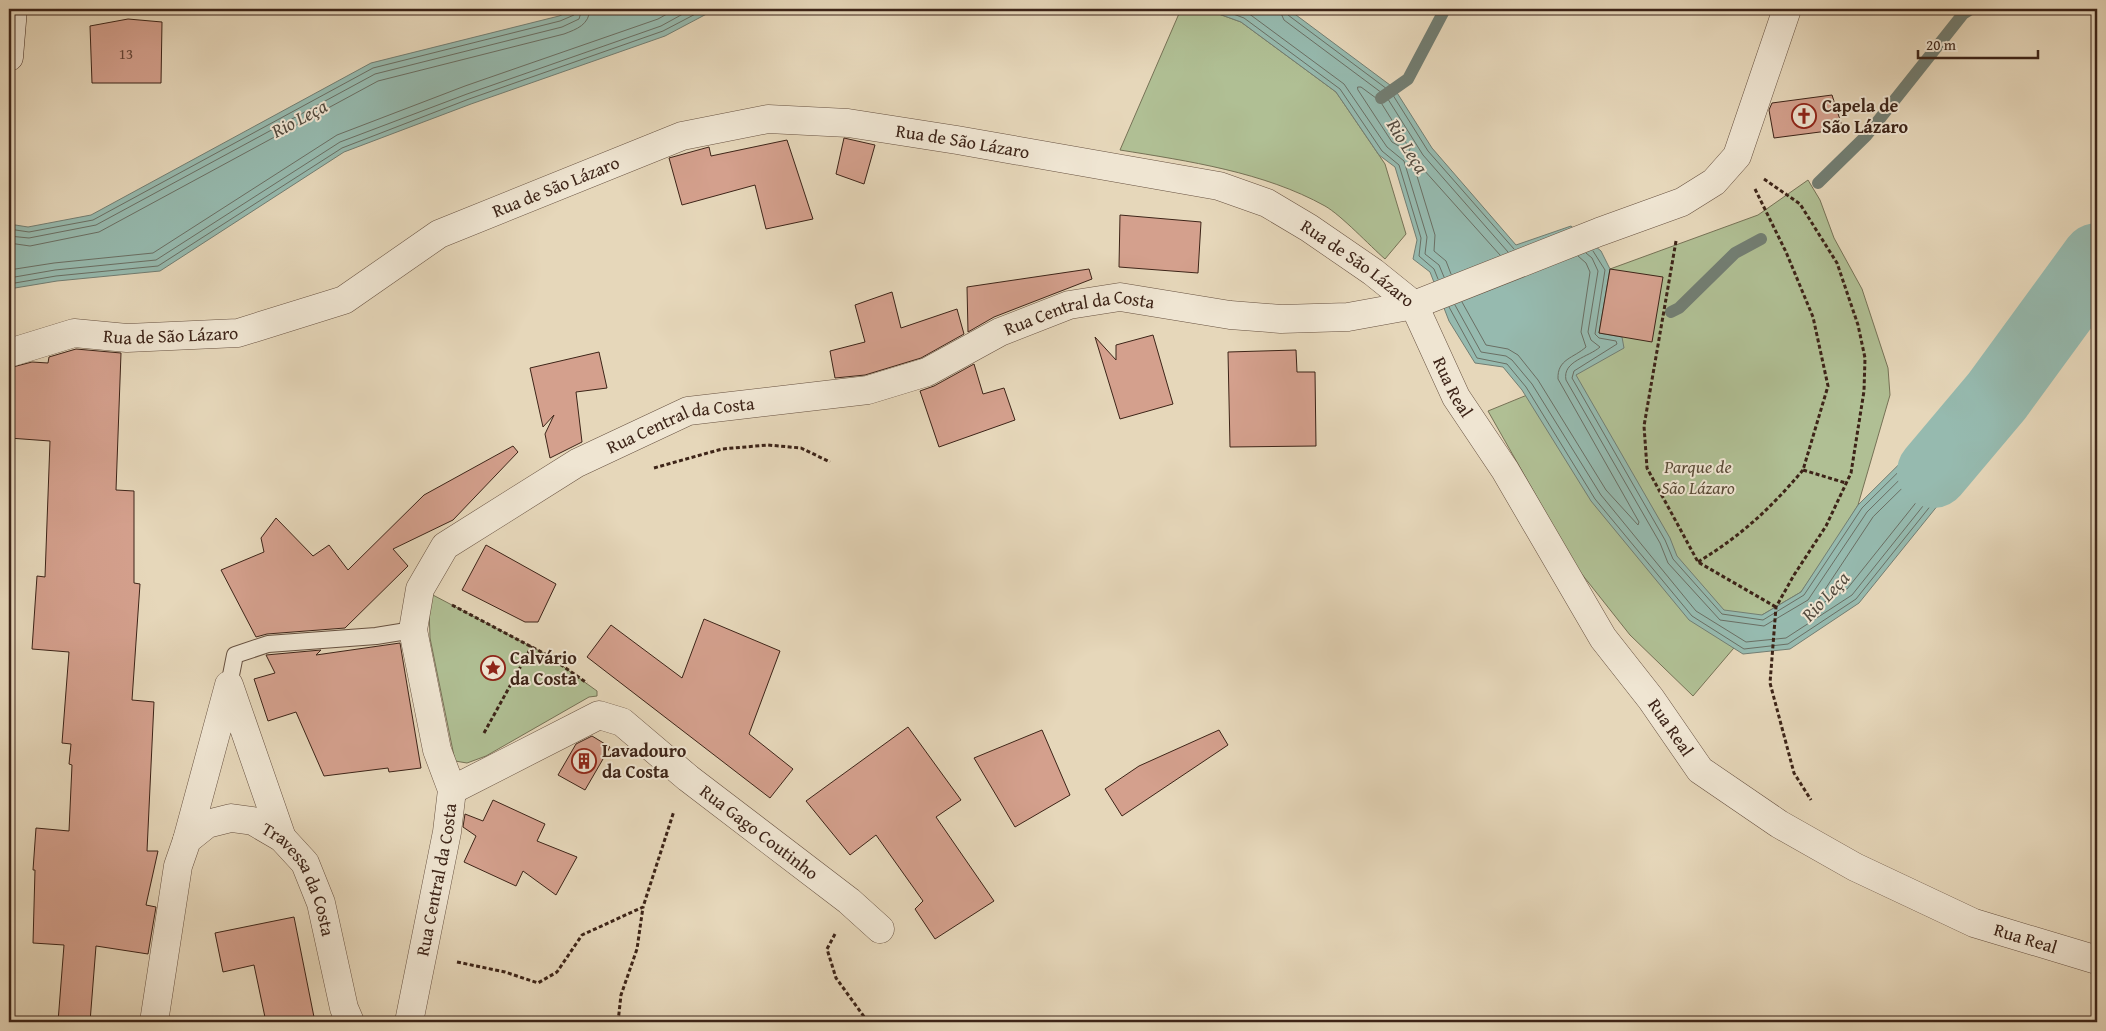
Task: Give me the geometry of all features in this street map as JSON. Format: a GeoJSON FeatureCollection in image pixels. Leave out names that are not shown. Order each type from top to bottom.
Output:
{"type":"FeatureCollection","features":[{"type":"Feature","properties":{"kind":"street"},"geometry":{"type":"LineString","coordinates":[[9,57],[13,9]]}},
{"type":"Feature","properties":{"kind":"street","name":"Rua de São Lázaro"},"geometry":{"type":"LineString","coordinates":[[9,353],[74,334],[127,338],[238,334],[344,300],[439,234],[682,136],[768,120],[858,125],[957,140],[1219,186],[1267,203],[1373,272],[1424,302],[1599,232],[1682,202],[1714,182],[1740,160],[1787,9]]}},
{"type":"Feature","properties":{"kind":"street","name":"Rua Central da Costa"},"geometry":{"type":"LineString","coordinates":[[408,1022],[447,832],[452,790],[437,750],[413,630],[420,589],[445,546],[577,463],[688,411],[868,390],[927,372],[1000,332],[1069,305],[1120,297],[1230,315],[1281,319],[1348,317],[1424,302]]}},
{"type":"Feature","properties":{"kind":"street","name":"Rua Real"},"geometry":{"type":"LineString","coordinates":[[1424,302],[1456,397],[1506,470],[1603,638],[1651,699],[1700,770],[1778,824],[1855,867],[1974,923],[2097,960]]}},
{"type":"Feature","properties":{"kind":"street"},"geometry":{"type":"LineString","coordinates":[[229,685],[282,838]]}},
{"type":"Feature","properties":{"kind":"street"},"geometry":{"type":"LineString","coordinates":[[154,1022],[178,866],[187,840],[229,685]]}},
{"type":"Feature","properties":{"kind":"street","name":"Rua Gago Coutinho"},"geometry":{"type":"LineString","coordinates":[[452,790],[599,715],[622,722],[688,778],[849,901],[880,929]]}},
{"type":"Feature","properties":{"kind":"street","name":"Travessa da Costa"},"geometry":{"type":"LineString","coordinates":[[187,840],[207,824],[231,818],[253,821],[282,838],[305,862],[320,903],[344,1008],[350,1022]]}},
{"type":"Feature","properties":{"kind":"lane"},"geometry":{"type":"LineString","coordinates":[[229,685],[235,655],[268,644],[376,636],[413,630]]}},
{"type":"Feature","properties":{"kind":"path"},"geometry":{"type":"LineString","coordinates":[[1698,562],[1734,540],[1775,503],[1803,470],[1828,386],[1813,317],[1786,252],[1740,160]]}},
{"type":"Feature","properties":{"kind":"path"},"geometry":{"type":"LineString","coordinates":[[1740,160],[1800,204],[1837,263],[1858,325],[1865,358],[1864,391],[1851,473],[1826,526],[1776,607],[1770,683],[1794,773],[1814,804]]}},
{"type":"Feature","properties":{"kind":"path"},"geometry":{"type":"LineString","coordinates":[[1682,202],[1669,288],[1644,426],[1647,468],[1698,562],[1776,607]]}},
{"type":"Feature","properties":{"kind":"path"},"geometry":{"type":"LineString","coordinates":[[646,470],[722,448],[768,445],[801,448],[830,462]]}},
{"type":"Feature","properties":{"kind":"path"},"geometry":{"type":"LineString","coordinates":[[1803,470],[1846,483]]}},
{"type":"Feature","properties":{"kind":"path"},"geometry":{"type":"LineString","coordinates":[[420,589],[532,646],[590,686]]}},
{"type":"Feature","properties":{"kind":"path"},"geometry":{"type":"LineString","coordinates":[[481,738],[532,646]]}},
{"type":"Feature","properties":{"kind":"path"},"geometry":{"type":"LineString","coordinates":[[618,1022],[622,995],[637,950],[643,907],[670,818],[688,778]]}},
{"type":"Feature","properties":{"kind":"path"},"geometry":{"type":"LineString","coordinates":[[849,901],[827,950],[836,978],[868,1022]]}},
{"type":"Feature","properties":{"kind":"path"},"geometry":{"type":"LineString","coordinates":[[422,954],[505,972],[538,983],[557,972],[582,935],[643,907]]}},
{"type":"Feature","properties":{"kind":"green space"},"geometry":{"type":"Polygon","coordinates":[[[1181,9],[1205,9],[1241,22],[1336,92],[1385,164],[1406,234],[1385,259],[1332,210],[1277,184],[1225,169],[1120,150],[1181,9]]]}},
{"type":"Feature","properties":{"kind":"green space","name":"Parque de São Lázaro"},"geometry":{"type":"Polygon","coordinates":[[[1808,180],[1820,200],[1834,238],[1862,289],[1888,368],[1890,395],[1858,505],[1838,538],[1801,592],[1762,615],[1693,696],[1630,635],[1577,568],[1488,411],[1576,375],[1599,333],[1610,269],[1758,215],[1808,180]]]}},
{"type":"Feature","properties":{"kind":"green space"},"geometry":{"type":"Polygon","coordinates":[[[431,594],[547,655],[597,691],[597,696],[589,697],[486,756],[467,763],[455,761],[430,638],[429,608],[431,594]]]}},
{"type":"Feature","properties":{"kind":"water"},"geometry":{"type":"Polygon","coordinates":[[[576,9],[716,9],[665,36],[471,104],[344,152],[160,271],[57,281],[9,289],[9,224],[28,227],[91,215],[371,63],[559,16],[576,9]]]}},
{"type":"Feature","properties":{"kind":"water"},"geometry":{"type":"Polygon","coordinates":[[[1205,9],[1288,9],[1394,88],[1432,148],[1516,245],[1571,226],[1601,251],[1610,269],[1599,333],[1622,337],[1624,348],[1576,375],[1670,538],[1677,556],[1724,610],[1762,615],[1801,592],[1858,505],[1977,387],[2018,406],[1859,603],[1790,649],[1743,654],[1689,620],[1591,501],[1522,390],[1503,367],[1475,363],[1449,321],[1430,272],[1413,259],[1417,240],[1395,167],[1379,155],[1336,92],[1241,22],[1205,9]]]}},
{"type":"Feature","properties":{"kind":"building"},"geometry":{"type":"Polygon","coordinates":[[[128,19],[162,22],[161,83],[92,83],[90,26],[128,19]]]}},
{"type":"Feature","properties":{"kind":"building","name":"Capela de São Lázaro"},"geometry":{"type":"Polygon","coordinates":[[[1832,95],[1843,129],[1774,138],[1769,110],[1772,103],[1832,95]]]}},
{"type":"Feature","properties":{"kind":"building"},"geometry":{"type":"Polygon","coordinates":[[[844,138],[875,145],[864,184],[836,174],[844,138]]]}},
{"type":"Feature","properties":{"kind":"building"},"geometry":{"type":"Polygon","coordinates":[[[787,140],[813,219],[766,229],[755,185],[682,205],[669,158],[709,147],[711,156],[787,140]]]}},
{"type":"Feature","properties":{"kind":"building"},"geometry":{"type":"Polygon","coordinates":[[[1120,215],[1201,222],[1198,273],[1119,267],[1120,215]]]}},
{"type":"Feature","properties":{"kind":"building"},"geometry":{"type":"Polygon","coordinates":[[[1089,269],[1092,279],[994,317],[968,332],[967,287],[1089,269]]]}},
{"type":"Feature","properties":{"kind":"building"},"geometry":{"type":"Polygon","coordinates":[[[1610,269],[1663,277],[1652,342],[1599,333],[1610,269]]]}},
{"type":"Feature","properties":{"kind":"building"},"geometry":{"type":"Polygon","coordinates":[[[892,292],[901,328],[957,309],[964,334],[921,358],[865,375],[835,378],[830,351],[865,342],[855,305],[892,292]]]}},
{"type":"Feature","properties":{"kind":"building"},"geometry":{"type":"Polygon","coordinates":[[[1153,335],[1173,404],[1120,419],[1095,337],[1116,360],[1116,345],[1153,335]]]}},
{"type":"Feature","properties":{"kind":"building"},"geometry":{"type":"Polygon","coordinates":[[[76,349],[121,353],[116,490],[134,491],[134,583],[140,584],[132,700],[154,702],[147,851],[158,851],[146,905],[156,907],[148,954],[96,946],[90,1022],[58,1022],[64,945],[33,943],[35,870],[33,870],[36,828],[69,831],[72,765],[69,764],[71,744],[62,743],[69,652],[32,649],[37,576],[45,577],[50,441],[9,438],[9,368],[32,362],[48,363],[49,357],[76,349]]]}},
{"type":"Feature","properties":{"kind":"building"},"geometry":{"type":"Polygon","coordinates":[[[1296,350],[1297,372],[1315,372],[1316,446],[1230,447],[1228,352],[1296,350]]]}},
{"type":"Feature","properties":{"kind":"building"},"geometry":{"type":"Polygon","coordinates":[[[599,352],[607,388],[576,392],[582,442],[550,458],[545,434],[554,415],[543,427],[530,368],[599,352]]]}},
{"type":"Feature","properties":{"kind":"building"},"geometry":{"type":"Polygon","coordinates":[[[974,364],[983,394],[1004,388],[1015,420],[939,447],[920,391],[934,386],[974,364]]]}},
{"type":"Feature","properties":{"kind":"building"},"geometry":{"type":"Polygon","coordinates":[[[513,446],[518,452],[453,520],[393,549],[408,566],[345,628],[267,634],[256,637],[221,570],[264,552],[261,538],[276,518],[313,556],[329,545],[348,570],[424,495],[513,446]]]}},
{"type":"Feature","properties":{"kind":"building"},"geometry":{"type":"Polygon","coordinates":[[[486,545],[556,584],[538,622],[525,622],[462,590],[486,545]]]}},
{"type":"Feature","properties":{"kind":"building"},"geometry":{"type":"Polygon","coordinates":[[[704,619],[780,651],[749,734],[793,769],[770,798],[587,657],[611,625],[682,678],[704,619]]]}},
{"type":"Feature","properties":{"kind":"building"},"geometry":{"type":"Polygon","coordinates":[[[400,643],[421,768],[389,772],[388,768],[324,776],[296,712],[268,721],[254,679],[275,673],[266,655],[321,650],[316,655],[400,643]]]}},
{"type":"Feature","properties":{"kind":"building"},"geometry":{"type":"Polygon","coordinates":[[[908,727],[961,800],[936,817],[994,901],[935,939],[915,909],[923,901],[876,835],[850,855],[806,801],[908,727]]]}},
{"type":"Feature","properties":{"kind":"building"},"geometry":{"type":"Polygon","coordinates":[[[1042,730],[1070,795],[1015,827],[974,758],[1042,730]]]}},
{"type":"Feature","properties":{"kind":"building"},"geometry":{"type":"Polygon","coordinates":[[[1219,730],[1228,745],[1122,816],[1105,789],[1139,766],[1219,730]]]}},
{"type":"Feature","properties":{"kind":"building","name":"Lavadouro da Costa"},"geometry":{"type":"Polygon","coordinates":[[[592,736],[610,747],[585,790],[558,775],[576,744],[592,736]]]}},
{"type":"Feature","properties":{"kind":"building"},"geometry":{"type":"Polygon","coordinates":[[[493,800],[545,824],[537,841],[577,857],[556,895],[523,871],[516,886],[464,862],[476,836],[463,827],[465,814],[483,821],[493,800]]]}},
{"type":"Feature","properties":{"kind":"building"},"geometry":{"type":"Polygon","coordinates":[[[294,917],[315,1022],[266,1022],[254,965],[223,972],[215,933],[294,917]]]}},
{"type":"Feature","properties":{"kind":"waterway"},"geometry":{"type":"LineString","coordinates":[[1381,98],[1408,79],[1445,9]]}},
{"type":"Feature","properties":{"kind":"waterway","name":"Rio Leça"},"geometry":{"type":"LineString","coordinates":[[1818,183],[1866,136],[1963,14],[1971,9]]}},
{"type":"Feature","properties":{"kind":"waterway","name":"Rio Leça"},"geometry":{"type":"LineString","coordinates":[[1671,312],[1679,308],[1735,253],[1761,239]]}},
{"type":"Feature","properties":{"kind":"waterway","name":"Rio Leça"},"geometry":{"type":"LineString","coordinates":[[1933,472],[1997,396],[2097,259]]}},
{"type":"Feature","properties":{"kind":"place","name":"Capela de São Lázaro"},"geometry":{"type":"Point","coordinates":[1804,116]}},
{"type":"Feature","properties":{"kind":"place","name":"Calvário da Costa"},"geometry":{"type":"Point","coordinates":[493,668]}},
{"type":"Feature","properties":{"kind":"place","name":"Lavadouro da Costa"},"geometry":{"type":"Point","coordinates":[584,761]}}]}
